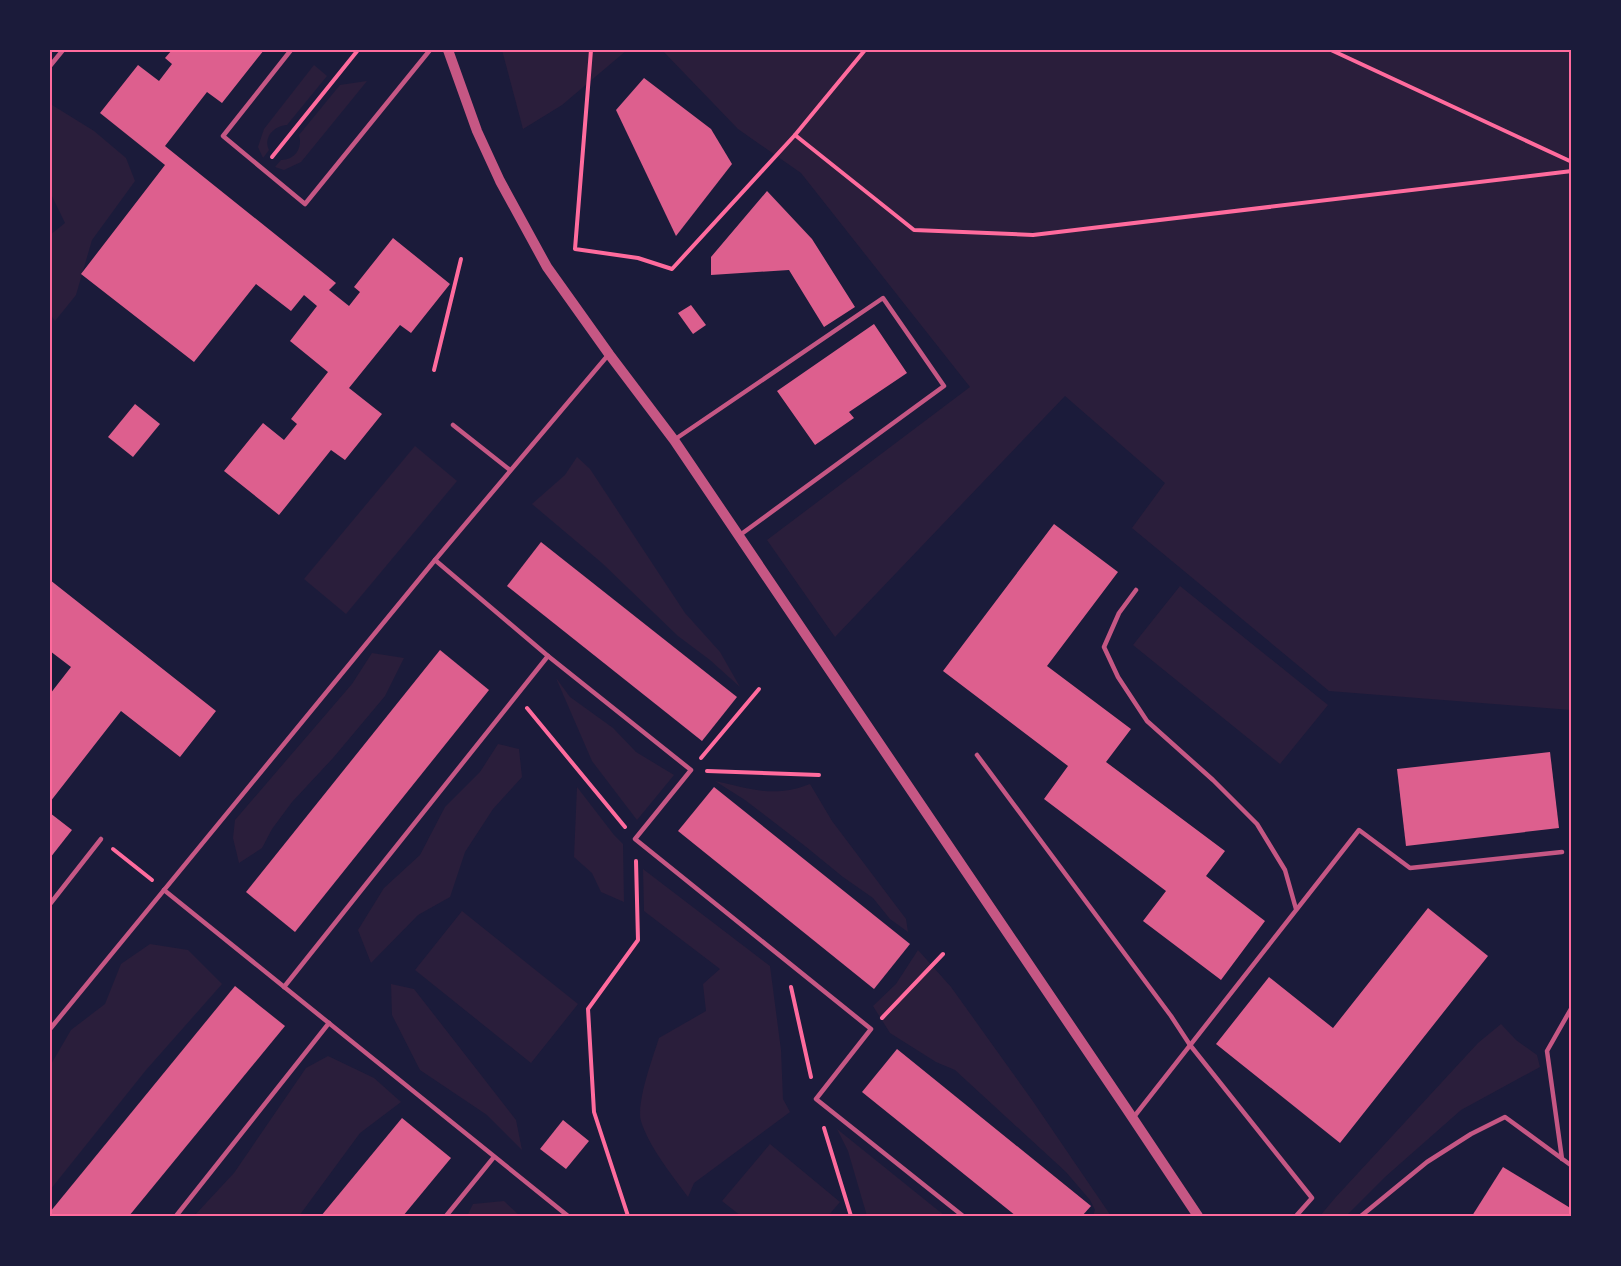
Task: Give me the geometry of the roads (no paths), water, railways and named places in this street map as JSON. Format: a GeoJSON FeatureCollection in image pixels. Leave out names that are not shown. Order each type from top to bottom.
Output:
{"type":"FeatureCollection","features":[{"type":"Feature","properties":{"kind":"street"},"geometry":{"type":"LineString","coordinates":[[448,50],[477,131],[500,181],[547,267],[674,440],[1198,1216]]}},
{"type":"Feature","properties":{"kind":"lane"},"geometry":{"type":"LineString","coordinates":[[50,66],[63,50]]}},
{"type":"Feature","properties":{"kind":"lane"},"geometry":{"type":"LineString","coordinates":[[291,50],[223,136],[305,204],[430,50]]}},
{"type":"Feature","properties":{"kind":"lane"},"geometry":{"type":"LineString","coordinates":[[674,440],[883,298],[944,386],[738,536]]}},
{"type":"Feature","properties":{"kind":"lane"},"geometry":{"type":"LineString","coordinates":[[50,1029],[435,560],[609,354]]}},
{"type":"Feature","properties":{"kind":"lane"},"geometry":{"type":"LineString","coordinates":[[453,425],[510,470]]}},
{"type":"Feature","properties":{"kind":"lane"},"geometry":{"type":"LineString","coordinates":[[435,560],[548,656],[691,770],[635,839],[871,1029],[816,1099],[963,1216]]}},
{"type":"Feature","properties":{"kind":"lane"},"geometry":{"type":"LineString","coordinates":[[1136,590],[1119,613],[1104,647],[1118,677],[1147,721],[1213,780],[1257,824],[1285,870],[1296,909]]}},
{"type":"Feature","properties":{"kind":"lane"},"geometry":{"type":"LineString","coordinates":[[284,987],[548,656]]}},
{"type":"Feature","properties":{"kind":"lane"},"geometry":{"type":"LineString","coordinates":[[977,755],[1172,1016],[1190,1045],[1312,1198],[1296,1216]]}},
{"type":"Feature","properties":{"kind":"lane"},"geometry":{"type":"LineString","coordinates":[[1133,1118],[1359,830],[1410,868],[1562,852]]}},
{"type":"Feature","properties":{"kind":"lane"},"geometry":{"type":"LineString","coordinates":[[50,904],[101,839]]}},
{"type":"Feature","properties":{"kind":"lane"},"geometry":{"type":"LineString","coordinates":[[164,890],[568,1216]]}},
{"type":"Feature","properties":{"kind":"lane"},"geometry":{"type":"LineString","coordinates":[[1562,1159],[1547,1051],[1572,1007]]}},
{"type":"Feature","properties":{"kind":"lane"},"geometry":{"type":"LineString","coordinates":[[176,1216],[329,1023]]}},
{"type":"Feature","properties":{"kind":"lane"},"geometry":{"type":"LineString","coordinates":[[1361,1216],[1427,1162],[1471,1134],[1505,1117],[1572,1166]]}},
{"type":"Feature","properties":{"kind":"lane"},"geometry":{"type":"LineString","coordinates":[[446,1216],[494,1157]]}}]}
